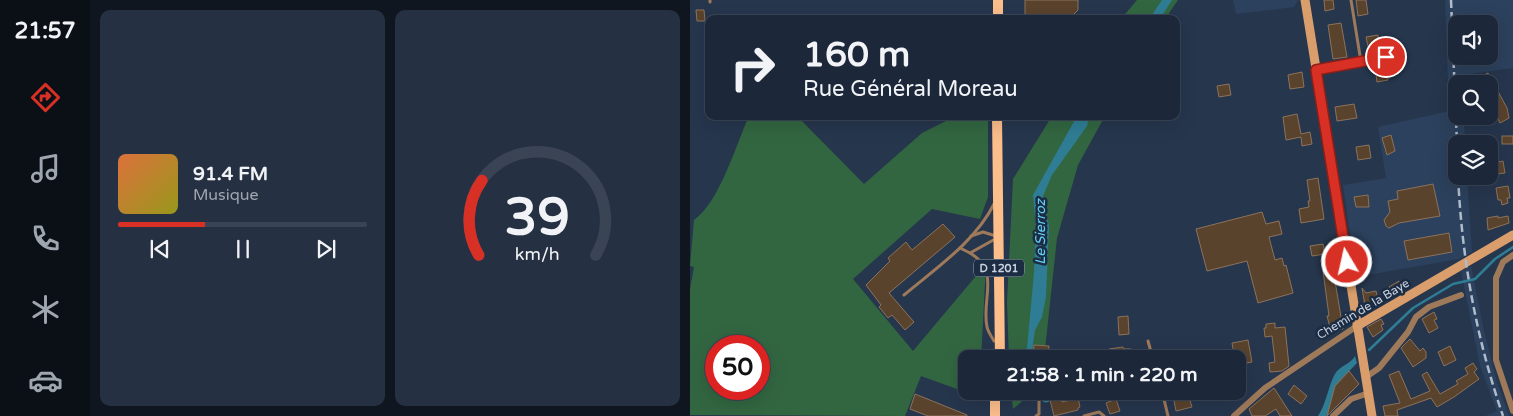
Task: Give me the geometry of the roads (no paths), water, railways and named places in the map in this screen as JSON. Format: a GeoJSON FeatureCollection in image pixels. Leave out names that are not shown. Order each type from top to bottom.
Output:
{"type":"FeatureCollection","features":[{"type":"Feature","properties":{"kind":"main road"},"geometry":{"type":"LineString","coordinates":[[998,0],[998,15]]}},
{"type":"Feature","properties":{"kind":"main road"},"geometry":{"type":"LineString","coordinates":[[1305,0],[1372,416]]}},
{"type":"Feature","properties":{"kind":"main road","name":"D 1201"},"geometry":{"type":"LineString","coordinates":[[994,350],[997,120]]}},
{"type":"Feature","properties":{"kind":"main road","name":"D 1201"},"geometry":{"type":"LineString","coordinates":[[997,177],[994,204],[1000,350]]}},
{"type":"Feature","properties":{"kind":"main road","name":"Chemin de la Baye"},"geometry":{"type":"LineString","coordinates":[[1357,326],[1513,235]]}},
{"type":"Feature","properties":{"kind":"main road"},"geometry":{"type":"LineString","coordinates":[[995,400],[995,416]]}},
{"type":"Feature","properties":{"kind":"main road"},"geometry":{"type":"LineString","coordinates":[[1001,400],[1001,416]]}},
{"type":"Feature","properties":{"kind":"street"},"geometry":{"type":"LineString","coordinates":[[1513,255],[1503,262],[1496,278],[1496,360],[1513,411]]}},
{"type":"Feature","properties":{"kind":"street"},"geometry":{"type":"LineString","coordinates":[[1366,377],[1379,368],[1423,312],[1429,307],[1461,295]]}},
{"type":"Feature","properties":{"kind":"street","name":"Chemin de la Baye"},"geometry":{"type":"LineString","coordinates":[[1234,416],[1265,388],[1357,326]]}},
{"type":"Feature","properties":{"kind":"street"},"geometry":{"type":"LineString","coordinates":[[1333,416],[1351,398],[1368,393]]}},
{"type":"Feature","properties":{"kind":"lane"},"geometry":{"type":"LineString","coordinates":[[1350,0],[1361,62]]}},
{"type":"Feature","properties":{"kind":"lane"},"geometry":{"type":"LineString","coordinates":[[1316,70],[1386,57]]}},
{"type":"Feature","properties":{"kind":"lane"},"geometry":{"type":"LineString","coordinates":[[904,295],[960,248],[986,220],[994,204]]}},
{"type":"Feature","properties":{"kind":"lane"},"geometry":{"type":"LineString","coordinates":[[970,236],[983,232],[995,237]]}},
{"type":"Feature","properties":{"kind":"lane"},"geometry":{"type":"LineString","coordinates":[[970,253],[995,237]]}},
{"type":"Feature","properties":{"kind":"lane"},"geometry":{"type":"LineString","coordinates":[[960,248],[980,259],[987,269],[987,328],[994,341]]}},
{"type":"Feature","properties":{"kind":"lane"},"geometry":{"type":"LineString","coordinates":[[1148,341],[1150,350]]}},
{"type":"Feature","properties":{"kind":"lane"},"geometry":{"type":"LineString","coordinates":[[1036,416],[1038,414],[1039,400]]}},
{"type":"Feature","properties":{"kind":"lane"},"geometry":{"type":"LineString","coordinates":[[1164,400],[1168,416]]}},
{"type":"Feature","properties":{"kind":"lane"},"geometry":{"type":"LineString","coordinates":[[1084,416],[1099,412],[1104,416]]}},
{"type":"Feature","properties":{"kind":"water"},"geometry":{"type":"Polygon","coordinates":[[[1162,0],[1172,0],[1163,15],[1152,15],[1162,0]]]}},
{"type":"Feature","properties":{"kind":"water","name":"Le Sierroz"},"geometry":{"type":"Polygon","coordinates":[[[1075,120],[1088,120],[1087,126],[1052,175],[1043,196],[1049,226],[1046,297],[1042,317],[1035,330],[1032,350],[1027,350],[1034,273],[1036,226],[1033,195],[1075,120]]]}},
{"type":"Feature","properties":{"kind":"water"},"geometry":{"type":"Polygon","coordinates":[[[1355,356],[1357,363],[1335,386],[1330,411],[1326,416],[1318,416],[1324,405],[1334,375],[1355,356]]]}},
{"type":"Feature","properties":{"kind":"waterway"},"geometry":{"type":"LineString","coordinates":[[1369,350],[1413,308],[1453,284],[1475,279],[1495,259],[1513,247]]}},
{"type":"Feature","properties":{"kind":"railway"},"geometry":{"type":"LineString","coordinates":[[1451,0],[1457,135]]}},
{"type":"Feature","properties":{"kind":"railway"},"geometry":{"type":"LineString","coordinates":[[1459,185],[1463,238],[1472,298],[1485,357],[1503,416]]}}]}
